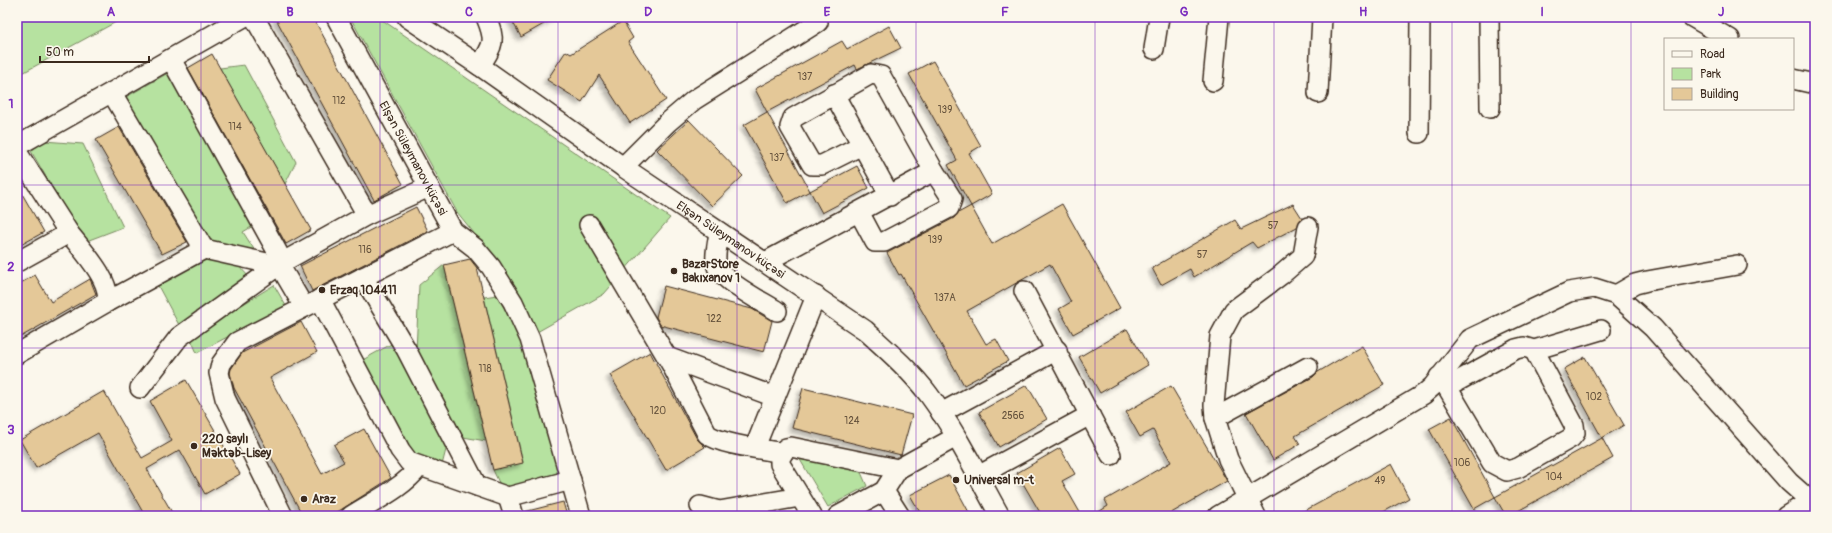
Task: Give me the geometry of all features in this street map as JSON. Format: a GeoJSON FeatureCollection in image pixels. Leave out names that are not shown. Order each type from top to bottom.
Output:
{"type":"FeatureCollection","features":[{"type":"Feature","properties":{"kind":"street"},"geometry":{"type":"LineString","coordinates":[[17,146],[244,17]]}},
{"type":"Feature","properties":{"kind":"street"},"geometry":{"type":"LineString","coordinates":[[254,17],[367,215]]}},
{"type":"Feature","properties":{"kind":"street","name":"Elşən Süleymanov küçəsi"},"geometry":{"type":"LineString","coordinates":[[336,17],[454,231],[474,248],[491,267],[513,302],[530,338],[581,516]]}},
{"type":"Feature","properties":{"kind":"street","name":"Elşən Süleymanov küçəsi"},"geometry":{"type":"LineString","coordinates":[[407,17],[480,66],[623,167],[865,330],[897,360],[929,394],[956,437],[1000,516]]}},
{"type":"Feature","properties":{"kind":"street"},"geometry":{"type":"LineString","coordinates":[[480,66],[491,49],[492,32],[486,17]]}},
{"type":"Feature","properties":{"kind":"street"},"geometry":{"type":"LineString","coordinates":[[1154,49],[1159,17]]}},
{"type":"Feature","properties":{"kind":"street"},"geometry":{"type":"LineString","coordinates":[[1213,81],[1218,17]]}},
{"type":"Feature","properties":{"kind":"street"},"geometry":{"type":"LineString","coordinates":[[1318,93],[1322,17]]}},
{"type":"Feature","properties":{"kind":"street"},"geometry":{"type":"LineString","coordinates":[[1419,133],[1420,17]]}},
{"type":"Feature","properties":{"kind":"street"},"geometry":{"type":"LineString","coordinates":[[1489,17],[1490,108]]}},
{"type":"Feature","properties":{"kind":"street"},"geometry":{"type":"LineString","coordinates":[[1692,17],[1728,38]]}},
{"type":"Feature","properties":{"kind":"street"},"geometry":{"type":"LineString","coordinates":[[623,167],[667,123],[694,100],[818,22]]}},
{"type":"Feature","properties":{"kind":"street"},"geometry":{"type":"LineString","coordinates":[[171,59],[282,264],[312,303],[400,450],[409,462],[419,467],[508,497],[570,480]]}},
{"type":"Feature","properties":{"kind":"street"},"geometry":{"type":"LineString","coordinates":[[859,212],[876,242],[884,242],[949,208],[952,199],[934,171],[881,76],[871,74],[834,94],[793,118],[790,127],[812,165],[822,165],[862,145]]}},
{"type":"Feature","properties":{"kind":"street"},"geometry":{"type":"LineString","coordinates":[[1794,79],[1815,84]]}},
{"type":"Feature","properties":{"kind":"street"},"geometry":{"type":"LineString","coordinates":[[112,93],[204,249]]}},
{"type":"Feature","properties":{"kind":"street"},"geometry":{"type":"LineString","coordinates":[[834,94],[890,196]]}},
{"type":"Feature","properties":{"kind":"street"},"geometry":{"type":"LineString","coordinates":[[17,152],[70,233],[104,281],[109,295],[107,302]]}},
{"type":"Feature","properties":{"kind":"street"},"geometry":{"type":"LineString","coordinates":[[764,262],[890,196],[934,171]]}},
{"type":"Feature","properties":{"kind":"street"},"geometry":{"type":"LineString","coordinates":[[140,388],[180,337],[282,264],[367,215],[429,187]]}},
{"type":"Feature","properties":{"kind":"street"},"geometry":{"type":"LineString","coordinates":[[589,225],[667,357],[707,434],[712,438],[722,441],[782,453]]}},
{"type":"Feature","properties":{"kind":"street"},"geometry":{"type":"LineString","coordinates":[[1256,516],[1228,459],[1215,418],[1214,405],[1217,356],[1220,336],[1234,310],[1281,275],[1302,256],[1308,227]]}},
{"type":"Feature","properties":{"kind":"street"},"geometry":{"type":"LineString","coordinates":[[283,516],[225,398],[219,373],[221,364],[237,342],[454,231]]}},
{"type":"Feature","properties":{"kind":"street"},"geometry":{"type":"LineString","coordinates":[[719,232],[716,256],[718,268],[727,279],[777,311]]}},
{"type":"Feature","properties":{"kind":"street"},"geometry":{"type":"LineString","coordinates":[[17,262],[70,233]]}},
{"type":"Feature","properties":{"kind":"street"},"geometry":{"type":"LineString","coordinates":[[17,354],[107,302],[204,249],[282,264]]}},
{"type":"Feature","properties":{"kind":"street"},"geometry":{"type":"LineString","coordinates":[[1616,295],[1635,284],[1647,281],[1737,265]]}},
{"type":"Feature","properties":{"kind":"street"},"geometry":{"type":"LineString","coordinates":[[363,277],[406,349],[477,486]]}},
{"type":"Feature","properties":{"kind":"street"},"geometry":{"type":"LineString","coordinates":[[1443,382],[1470,339],[1479,334],[1569,292],[1594,288],[1616,295],[1653,328],[1789,482],[1812,503],[1786,516]]}},
{"type":"Feature","properties":{"kind":"street"},"geometry":{"type":"LineString","coordinates":[[1024,291],[1057,350],[1111,455]]}},
{"type":"Feature","properties":{"kind":"street"},"geometry":{"type":"LineString","coordinates":[[755,447],[816,296]]}},
{"type":"Feature","properties":{"kind":"street"},"geometry":{"type":"LineString","coordinates":[[1218,516],[1443,382],[1516,349],[1524,347],[1534,350],[1601,330]]}},
{"type":"Feature","properties":{"kind":"street"},"geometry":{"type":"LineString","coordinates":[[941,413],[1057,350]]}},
{"type":"Feature","properties":{"kind":"street"},"geometry":{"type":"LineString","coordinates":[[1443,382],[1492,463],[1507,471],[1518,468],[1571,438],[1575,433],[1574,426],[1534,350]]}},
{"type":"Feature","properties":{"kind":"street"},"geometry":{"type":"LineString","coordinates":[[667,357],[775,397]]}},
{"type":"Feature","properties":{"kind":"street"},"geometry":{"type":"LineString","coordinates":[[1215,418],[1308,367]]}},
{"type":"Feature","properties":{"kind":"street"},"geometry":{"type":"LineString","coordinates":[[978,476],[1090,415]]}},
{"type":"Feature","properties":{"kind":"street"},"geometry":{"type":"LineString","coordinates":[[838,516],[884,491],[898,469],[956,437]]}},
{"type":"Feature","properties":{"kind":"street"},"geometry":{"type":"LineString","coordinates":[[812,516],[780,464],[782,453],[786,448],[791,446],[898,469]]}},
{"type":"Feature","properties":{"kind":"street"},"geometry":{"type":"LineString","coordinates":[[351,516],[402,484],[412,476],[419,467]]}},
{"type":"Feature","properties":{"kind":"street"},"geometry":{"type":"LineString","coordinates":[[884,491],[900,516]]}},
{"type":"Feature","properties":{"kind":"street"},"geometry":{"type":"LineString","coordinates":[[508,497],[514,516]]}},
{"type":"Feature","properties":{"kind":"street"},"geometry":{"type":"LineString","coordinates":[[700,506],[719,511],[800,497]]}},
{"type":"Feature","properties":{"kind":"green space"},"geometry":{"type":"Polygon","coordinates":[[[17,17],[125,17],[17,76],[17,17]]]}},
{"type":"Feature","properties":{"kind":"green space"},"geometry":{"type":"Polygon","coordinates":[[[350,17],[378,17],[670,218],[604,294],[537,332],[498,263],[457,212],[350,17]]]}},
{"type":"Feature","properties":{"kind":"green space"},"geometry":{"type":"Polygon","coordinates":[[[244,65],[296,162],[285,184],[220,68],[244,65]]]}},
{"type":"Feature","properties":{"kind":"green space"},"geometry":{"type":"Polygon","coordinates":[[[168,73],[258,223],[243,232],[257,254],[211,244],[126,97],[168,73]]]}},
{"type":"Feature","properties":{"kind":"green space"},"geometry":{"type":"Polygon","coordinates":[[[44,141],[83,144],[123,227],[84,242],[31,151],[44,141]]]}},
{"type":"Feature","properties":{"kind":"green space"},"geometry":{"type":"Polygon","coordinates":[[[200,258],[236,263],[250,278],[179,325],[157,284],[200,258]]]}},
{"type":"Feature","properties":{"kind":"green space"},"geometry":{"type":"Polygon","coordinates":[[[444,265],[486,441],[463,437],[416,352],[419,285],[444,265]]]}},
{"type":"Feature","properties":{"kind":"green space"},"geometry":{"type":"Polygon","coordinates":[[[274,285],[286,306],[197,353],[190,337],[274,285]]]}},
{"type":"Feature","properties":{"kind":"green space"},"geometry":{"type":"Polygon","coordinates":[[[497,295],[527,350],[558,472],[539,483],[503,491],[493,470],[523,462],[484,297],[497,295]]]}},
{"type":"Feature","properties":{"kind":"green space"},"geometry":{"type":"Polygon","coordinates":[[[395,342],[449,438],[441,469],[410,451],[359,362],[395,342]]]}},
{"type":"Feature","properties":{"kind":"green space"},"geometry":{"type":"Polygon","coordinates":[[[799,458],[859,468],[867,486],[828,507],[799,458]]]}},
{"type":"Feature","properties":{"kind":"building"},"geometry":{"type":"Polygon","coordinates":[[[275,17],[313,17],[403,184],[374,200],[275,17]]]}},
{"type":"Feature","properties":{"kind":"building"},"geometry":{"type":"Polygon","coordinates":[[[510,17],[556,17],[521,37],[510,17]]]}},
{"type":"Feature","properties":{"kind":"building"},"geometry":{"type":"Polygon","coordinates":[[[623,21],[633,38],[628,42],[666,100],[630,123],[599,75],[582,102],[547,80],[566,51],[571,54],[623,21]]]}},
{"type":"Feature","properties":{"kind":"building"},"geometry":{"type":"Polygon","coordinates":[[[889,26],[901,48],[857,69],[855,65],[767,112],[755,89],[842,41],[847,49],[889,26]]]}},
{"type":"Feature","properties":{"kind":"building"},"geometry":{"type":"Polygon","coordinates":[[[212,54],[311,230],[286,244],[188,68],[212,54]]]}},
{"type":"Feature","properties":{"kind":"building"},"geometry":{"type":"Polygon","coordinates":[[[933,61],[981,146],[969,153],[992,194],[971,206],[948,165],[957,160],[909,74],[933,61]]]}},
{"type":"Feature","properties":{"kind":"building"},"geometry":{"type":"Polygon","coordinates":[[[767,112],[810,191],[787,203],[744,125],[767,112]]]}},
{"type":"Feature","properties":{"kind":"building"},"geometry":{"type":"Polygon","coordinates":[[[689,120],[743,176],[712,206],[657,150],[689,120]]]}},
{"type":"Feature","properties":{"kind":"building"},"geometry":{"type":"Polygon","coordinates":[[[119,127],[187,242],[162,254],[96,140],[119,127]]]}},
{"type":"Feature","properties":{"kind":"building"},"geometry":{"type":"Polygon","coordinates":[[[857,166],[869,188],[822,213],[810,191],[857,166]]]}},
{"type":"Feature","properties":{"kind":"building"},"geometry":{"type":"Polygon","coordinates":[[[17,185],[44,232],[17,247],[17,185]]]}},
{"type":"Feature","properties":{"kind":"building"},"geometry":{"type":"Polygon","coordinates":[[[1062,204],[1120,308],[1073,334],[1059,309],[1071,302],[1050,264],[967,311],[986,344],[996,339],[1008,361],[964,385],[901,274],[899,275],[887,253],[954,218],[958,213],[971,206],[992,244],[1062,204]]]}},
{"type":"Feature","properties":{"kind":"building"},"geometry":{"type":"Polygon","coordinates":[[[1293,204],[1302,218],[1297,227],[1257,248],[1252,242],[1194,277],[1190,269],[1161,285],[1152,268],[1235,220],[1241,229],[1293,204]]]}},
{"type":"Feature","properties":{"kind":"building"},"geometry":{"type":"Polygon","coordinates":[[[416,207],[428,231],[312,291],[300,266],[416,207]]]}},
{"type":"Feature","properties":{"kind":"building"},"geometry":{"type":"Polygon","coordinates":[[[470,259],[477,268],[523,463],[493,470],[444,265],[470,259]]]}},
{"type":"Feature","properties":{"kind":"building"},"geometry":{"type":"Polygon","coordinates":[[[35,275],[51,302],[90,279],[96,294],[17,339],[17,285],[35,275]]]}},
{"type":"Feature","properties":{"kind":"building"},"geometry":{"type":"Polygon","coordinates":[[[664,286],[752,309],[772,321],[764,352],[660,325],[656,317],[664,286]]]}},
{"type":"Feature","properties":{"kind":"building"},"geometry":{"type":"Polygon","coordinates":[[[301,322],[317,352],[270,378],[322,474],[344,462],[334,445],[364,429],[391,478],[331,516],[303,516],[234,388],[230,373],[231,369],[242,353],[301,322]]]}},
{"type":"Feature","properties":{"kind":"building"},"geometry":{"type":"Polygon","coordinates":[[[1127,329],[1148,365],[1100,393],[1079,357],[1127,329]]]}},
{"type":"Feature","properties":{"kind":"building"},"geometry":{"type":"Polygon","coordinates":[[[1362,346],[1384,385],[1295,436],[1300,444],[1273,460],[1246,413],[1313,377],[1318,372],[1362,346]]]}},
{"type":"Feature","properties":{"kind":"building"},"geometry":{"type":"Polygon","coordinates":[[[650,352],[697,439],[705,447],[666,470],[610,375],[650,352]]]}},
{"type":"Feature","properties":{"kind":"building"},"geometry":{"type":"Polygon","coordinates":[[[1585,357],[1624,425],[1602,438],[1564,369],[1585,357]]]}},
{"type":"Feature","properties":{"kind":"building","name":"220 saylı Məktəb-Lisey"},"geometry":{"type":"Polygon","coordinates":[[[186,380],[240,474],[205,494],[180,450],[147,469],[174,516],[145,516],[98,433],[36,468],[20,440],[104,391],[142,458],[172,441],[150,401],[186,380]]]}},
{"type":"Feature","properties":{"kind":"building"},"geometry":{"type":"Polygon","coordinates":[[[1027,385],[1047,419],[999,447],[979,412],[1027,385]]]}},
{"type":"Feature","properties":{"kind":"building"},"geometry":{"type":"Polygon","coordinates":[[[1171,386],[1227,481],[1166,516],[1092,516],[1108,506],[1105,500],[1171,462],[1153,430],[1140,437],[1126,412],[1171,386]]]}},
{"type":"Feature","properties":{"kind":"building"},"geometry":{"type":"Polygon","coordinates":[[[803,388],[912,415],[901,455],[792,428],[803,388]]]}},
{"type":"Feature","properties":{"kind":"building"},"geometry":{"type":"Polygon","coordinates":[[[1451,417],[1495,497],[1474,509],[1429,429],[1451,417]]]}},
{"type":"Feature","properties":{"kind":"building"},"geometry":{"type":"Polygon","coordinates":[[[1602,438],[1613,458],[1509,516],[1506,516],[1495,497],[1602,438]]]}},
{"type":"Feature","properties":{"kind":"building"},"geometry":{"type":"Polygon","coordinates":[[[1060,448],[1075,474],[1062,481],[1082,516],[1042,516],[1017,473],[1060,448]]]}},
{"type":"Feature","properties":{"kind":"building"},"geometry":{"type":"Polygon","coordinates":[[[1391,464],[1409,498],[1376,516],[1295,516],[1391,464]]]}},
{"type":"Feature","properties":{"kind":"building"},"geometry":{"type":"Polygon","coordinates":[[[949,475],[971,516],[922,516],[910,495],[949,475]]]}},
{"type":"Feature","properties":{"kind":"building"},"geometry":{"type":"Polygon","coordinates":[[[563,502],[567,516],[525,516],[524,512],[563,502]]]}},
{"type":"Feature","properties":{"kind":"place","name":"BazarStore Bakıxanov 1"},"geometry":{"type":"Point","coordinates":[674,271]}},
{"type":"Feature","properties":{"kind":"place","name":"Erzaq 104411"},"geometry":{"type":"Point","coordinates":[322,290]}},
{"type":"Feature","properties":{"kind":"place","name":"220 saylı Məktəb-Lisey"},"geometry":{"type":"Point","coordinates":[194,446]}},
{"type":"Feature","properties":{"kind":"place","name":"Universal m-t"},"geometry":{"type":"Point","coordinates":[956,480]}},
{"type":"Feature","properties":{"kind":"place","name":"Araz"},"geometry":{"type":"Point","coordinates":[304,499]}}]}
